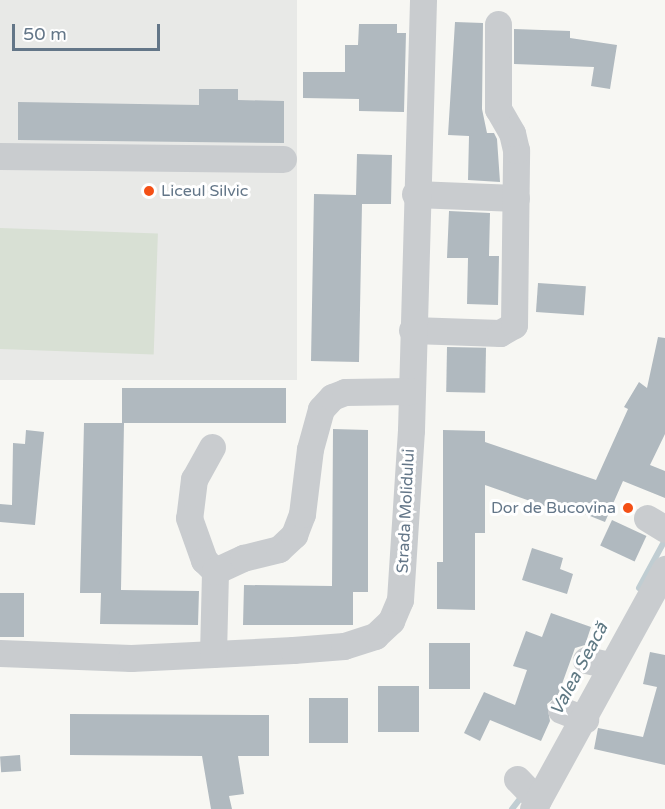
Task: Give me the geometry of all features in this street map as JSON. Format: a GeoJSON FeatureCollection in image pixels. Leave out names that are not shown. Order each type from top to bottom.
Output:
{"type":"FeatureCollection","features":[{"type":"Feature","properties":{"kind":"street","name":"Strada Molidului"},"geometry":{"type":"LineString","coordinates":[[0,653],[131,658],[344,646],[375,636],[391,621],[400,600],[411,391],[415,194],[423,84],[423,0]]}},
{"type":"Feature","properties":{"kind":"street"},"geometry":{"type":"LineString","coordinates":[[412,330],[500,333],[514,325],[516,150],[497,98],[498,24]]}},
{"type":"Feature","properties":{"kind":"street"},"geometry":{"type":"LineString","coordinates":[[0,156],[282,159]]}},
{"type":"Feature","properties":{"kind":"street"},"geometry":{"type":"LineString","coordinates":[[415,194],[516,198]]}},
{"type":"Feature","properties":{"kind":"street"},"geometry":{"type":"LineString","coordinates":[[216,571],[243,558],[279,549],[294,535],[302,514],[310,449],[321,409],[332,397],[345,392],[411,391]]}},
{"type":"Feature","properties":{"kind":"street"},"geometry":{"type":"LineString","coordinates":[[212,447],[194,479],[189,518],[204,560],[216,571],[213,654]]}},
{"type":"Feature","properties":{"kind":"street"},"geometry":{"type":"LineString","coordinates":[[529,796],[573,715],[597,662],[665,570]]}},
{"type":"Feature","properties":{"kind":"shaded area","name":"Liceul Silvic"},"geometry":{"type":"Polygon","coordinates":[[[0,0],[297,0],[297,380],[0,380],[0,0]]]}},
{"type":"Feature","properties":{"kind":"shaded area"},"geometry":{"type":"Polygon","coordinates":[[[0,228],[158,234],[154,354],[0,349],[0,228]]]}},
{"type":"Feature","properties":{"kind":"building"},"geometry":{"type":"Polygon","coordinates":[[[455,22],[483,23],[482,109],[487,133],[494,133],[497,139],[500,182],[468,180],[469,136],[448,135],[455,22]]]}},
{"type":"Feature","properties":{"kind":"building"},"geometry":{"type":"Polygon","coordinates":[[[359,24],[397,24],[397,33],[406,33],[404,112],[359,111],[359,99],[303,98],[303,72],[345,72],[345,45],[358,45],[359,24]]]}},
{"type":"Feature","properties":{"kind":"building"},"geometry":{"type":"Polygon","coordinates":[[[514,29],[570,31],[570,38],[617,45],[610,89],[591,86],[594,67],[514,64],[514,29]]]}},
{"type":"Feature","properties":{"kind":"building","name":"Liceul Silvic"},"geometry":{"type":"Polygon","coordinates":[[[199,89],[238,89],[238,100],[284,101],[284,143],[18,140],[18,102],[199,105],[199,89]]]}},
{"type":"Feature","properties":{"kind":"building"},"geometry":{"type":"Polygon","coordinates":[[[357,154],[392,155],[391,204],[362,204],[359,362],[311,361],[314,194],[356,195],[357,154]]]}},
{"type":"Feature","properties":{"kind":"building"},"geometry":{"type":"Polygon","coordinates":[[[449,211],[490,213],[489,256],[499,256],[498,305],[467,304],[468,258],[447,258],[449,211]]]}},
{"type":"Feature","properties":{"kind":"building"},"geometry":{"type":"Polygon","coordinates":[[[538,283],[586,286],[584,315],[536,312],[538,283]]]}},
{"type":"Feature","properties":{"kind":"building"},"geometry":{"type":"Polygon","coordinates":[[[658,337],[665,338],[665,434],[650,465],[665,471],[665,498],[623,481],[605,522],[570,508],[567,514],[485,485],[485,533],[475,533],[475,610],[437,609],[437,562],[443,562],[443,430],[485,431],[485,442],[596,480],[628,409],[624,407],[639,382],[647,388],[658,337]]]}},
{"type":"Feature","properties":{"kind":"building"},"geometry":{"type":"Polygon","coordinates":[[[447,347],[486,348],[485,393],[446,392],[447,347]]]}},
{"type":"Feature","properties":{"kind":"building"},"geometry":{"type":"Polygon","coordinates":[[[122,388],[286,388],[286,423],[122,423],[122,388]]]}},
{"type":"Feature","properties":{"kind":"building"},"geometry":{"type":"Polygon","coordinates":[[[84,423],[124,423],[121,590],[199,591],[198,625],[100,624],[101,593],[80,593],[84,423]]]}},
{"type":"Feature","properties":{"kind":"building"},"geometry":{"type":"Polygon","coordinates":[[[333,429],[368,430],[368,592],[353,592],[353,625],[243,625],[244,585],[332,586],[333,429]]]}},
{"type":"Feature","properties":{"kind":"building"},"geometry":{"type":"Polygon","coordinates":[[[26,430],[44,432],[35,525],[0,522],[0,504],[12,505],[13,443],[25,444],[26,430]]]}},
{"type":"Feature","properties":{"kind":"building"},"geometry":{"type":"Polygon","coordinates":[[[612,520],[646,536],[635,561],[600,545],[612,520]]]}},
{"type":"Feature","properties":{"kind":"building"},"geometry":{"type":"Polygon","coordinates":[[[532,548],[563,558],[560,569],[573,574],[567,594],[522,580],[532,548]]]}},
{"type":"Feature","properties":{"kind":"building"},"geometry":{"type":"Polygon","coordinates":[[[0,593],[24,593],[24,637],[0,637],[0,593]]]}},
{"type":"Feature","properties":{"kind":"building"},"geometry":{"type":"Polygon","coordinates":[[[551,613],[591,627],[585,645],[575,648],[558,695],[547,704],[550,721],[541,741],[490,720],[480,741],[464,733],[484,692],[515,705],[527,670],[513,666],[526,631],[542,637],[551,613]]]}},
{"type":"Feature","properties":{"kind":"building"},"geometry":{"type":"Polygon","coordinates":[[[429,643],[470,643],[470,689],[429,689],[429,643]]]}},
{"type":"Feature","properties":{"kind":"building"},"geometry":{"type":"Polygon","coordinates":[[[650,652],[665,655],[665,765],[594,749],[598,728],[643,737],[657,687],[643,684],[650,652]]]}},
{"type":"Feature","properties":{"kind":"building"},"geometry":{"type":"Polygon","coordinates":[[[378,686],[419,686],[419,732],[378,732],[378,686]]]}},
{"type":"Feature","properties":{"kind":"building"},"geometry":{"type":"Polygon","coordinates":[[[309,698],[348,698],[348,743],[309,743],[309,698]]]}},
{"type":"Feature","properties":{"kind":"building"},"geometry":{"type":"Polygon","coordinates":[[[70,714],[269,715],[269,756],[238,756],[244,794],[229,796],[232,809],[211,809],[202,756],[70,755],[70,714]]]}},
{"type":"Feature","properties":{"kind":"building"},"geometry":{"type":"Polygon","coordinates":[[[20,755],[21,771],[1,772],[0,756],[20,755]]]}},
{"type":"Feature","properties":{"kind":"waterway","name":"Valea Seacă"},"geometry":{"type":"LineString","coordinates":[[639,588],[665,540]]}},
{"type":"Feature","properties":{"kind":"waterway","name":"Valea Seacă"},"geometry":{"type":"LineString","coordinates":[[512,809],[523,795]]}},
{"type":"Feature","properties":{"kind":"place","name":"Liceul Silvic"},"geometry":{"type":"Point","coordinates":[149,191]}},
{"type":"Feature","properties":{"kind":"place","name":"Dor de Bucovina"},"geometry":{"type":"Point","coordinates":[628,508]}}]}
